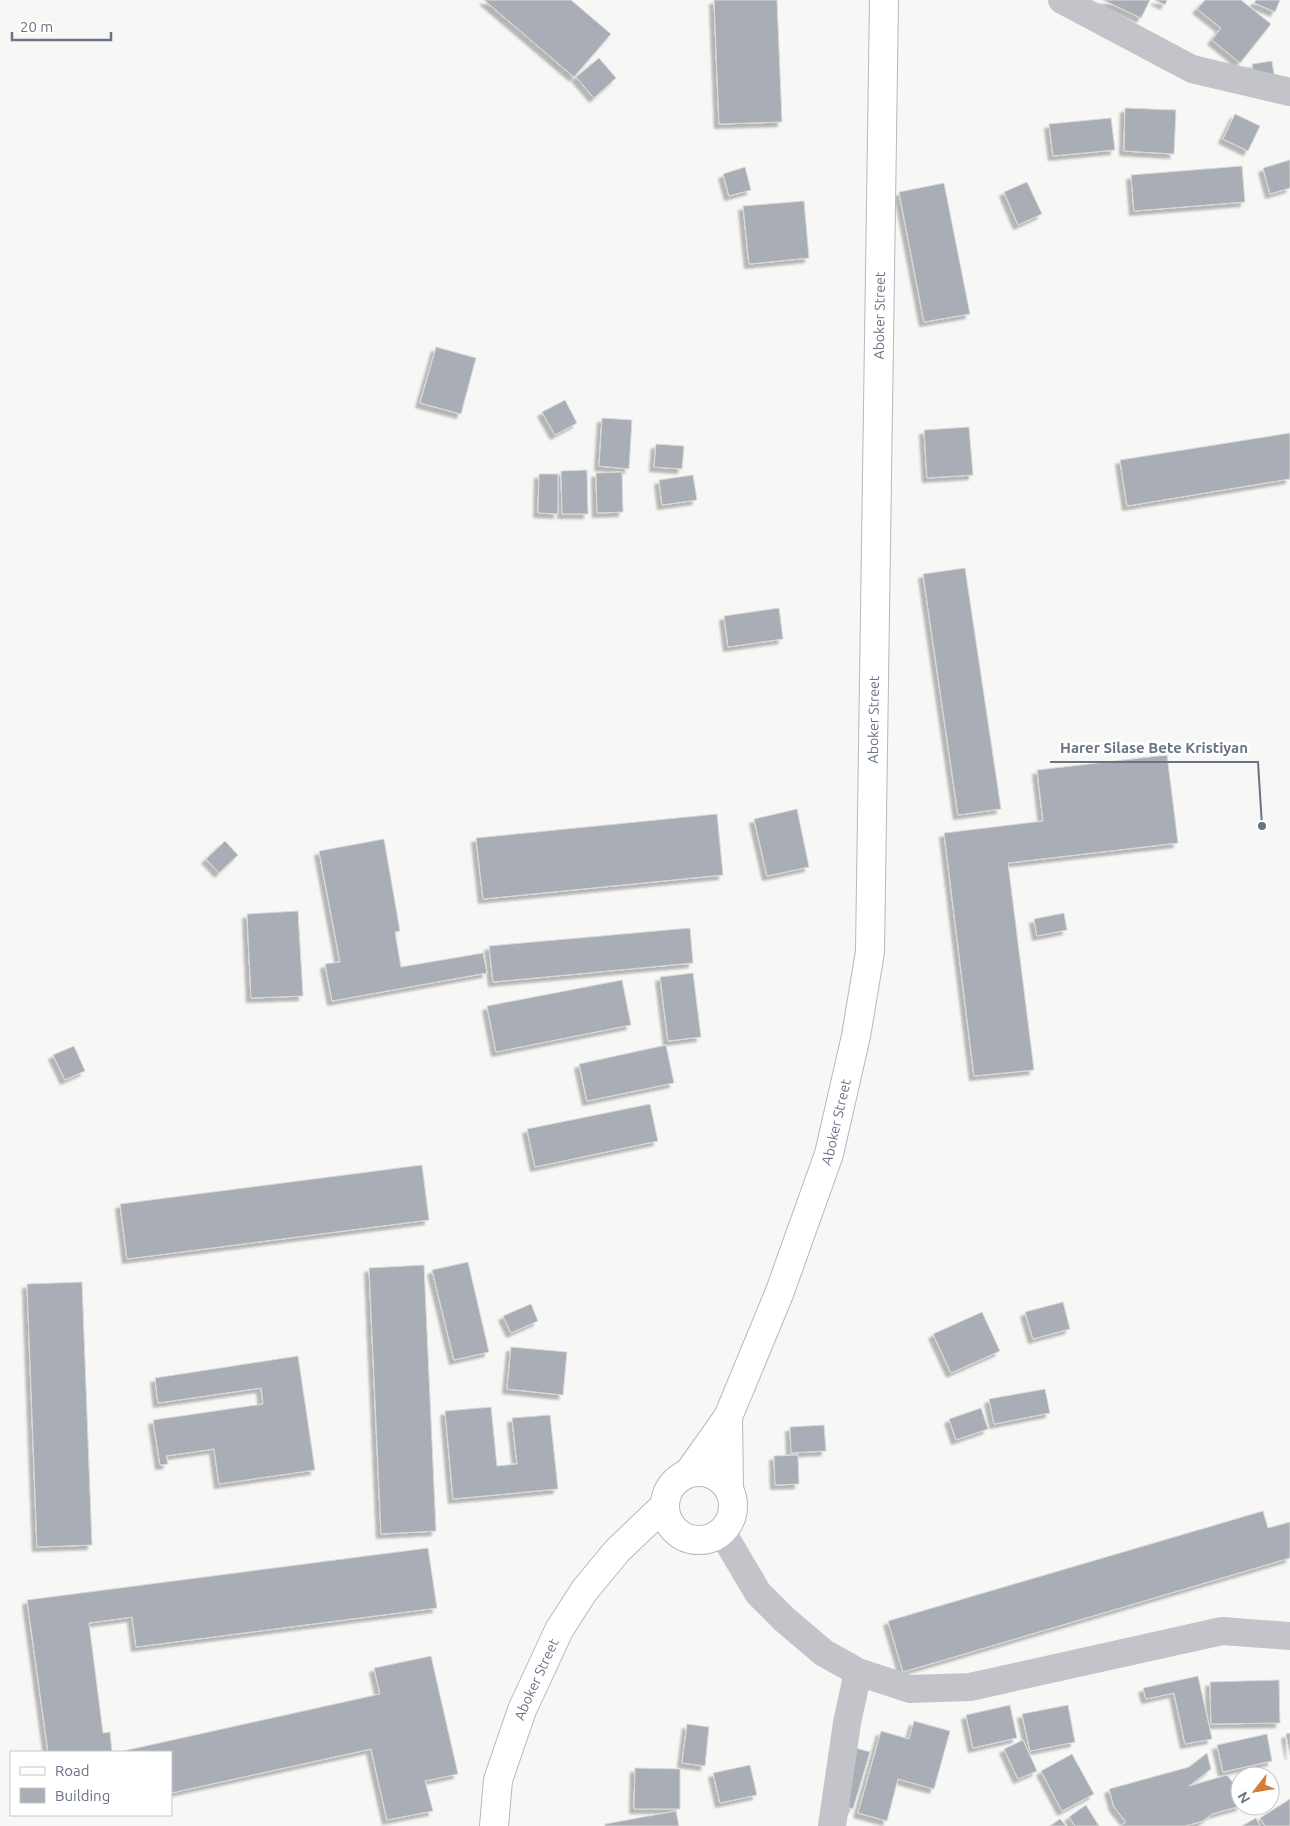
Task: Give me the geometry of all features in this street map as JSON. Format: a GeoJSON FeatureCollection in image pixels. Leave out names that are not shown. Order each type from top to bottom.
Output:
{"type":"FeatureCollection","features":[{"type":"Feature","properties":{"kind":"main road","name":"Aboker Street"},"geometry":{"type":"LineString","coordinates":[[728,1417],[779,1294],[830,1154],[856,1036],[870,952],[884,0]]}},
{"type":"Feature","properties":{"kind":"main road"},"geometry":{"type":"LineString","coordinates":[[689,1472],[728,1417]]}},
{"type":"Feature","properties":{"kind":"main road"},"geometry":{"type":"LineString","coordinates":[[728,1417],[729,1489]]}},
{"type":"Feature","properties":{"kind":"main road"},"geometry":{"type":"LineString","coordinates":[[701,1471],[712,1474],[722,1480],[729,1489],[733,1500],[733,1512],[729,1523],[722,1532],[711,1539],[700,1541],[679,1535],[671,1527],[666,1517],[664,1506],[666,1495],[671,1485],[679,1477],[689,1472],[701,1471]]}},
{"type":"Feature","properties":{"kind":"main road","name":"Aboker Street"},"geometry":{"type":"LineString","coordinates":[[494,1826],[498,1780],[522,1710],[559,1630],[584,1591],[616,1551],[664,1506]]}},
{"type":"Feature","properties":{"kind":"main road"},"geometry":{"type":"LineString","coordinates":[[616,1551],[679,1535]]}},
{"type":"Feature","properties":{"kind":"street"},"geometry":{"type":"LineString","coordinates":[[1062,0],[1192,69],[1290,92]]}},
{"type":"Feature","properties":{"kind":"street"},"geometry":{"type":"LineString","coordinates":[[722,1532],[758,1593],[785,1620],[824,1653],[858,1672],[910,1689],[970,1687],[1222,1631],[1290,1636]]}},
{"type":"Feature","properties":{"kind":"street"},"geometry":{"type":"LineString","coordinates":[[832,1826],[847,1723],[858,1672]]}},
{"type":"Feature","properties":{"kind":"building"},"geometry":{"type":"Polygon","coordinates":[[[484,0],[571,0],[611,34],[574,77],[484,0]]]}},
{"type":"Feature","properties":{"kind":"building"},"geometry":{"type":"Polygon","coordinates":[[[714,0],[777,0],[782,122],[719,124],[714,0]]]}},
{"type":"Feature","properties":{"kind":"building"},"geometry":{"type":"Polygon","coordinates":[[[1103,0],[1150,0],[1141,18],[1103,0]]]}},
{"type":"Feature","properties":{"kind":"building"},"geometry":{"type":"Polygon","coordinates":[[[1155,0],[1167,0],[1165,5],[1155,0]]]}},
{"type":"Feature","properties":{"kind":"building"},"geometry":{"type":"Polygon","coordinates":[[[1205,0],[1241,0],[1271,24],[1240,63],[1212,40],[1221,28],[1197,9],[1205,0]]]}},
{"type":"Feature","properties":{"kind":"building"},"geometry":{"type":"Polygon","coordinates":[[[1256,0],[1280,0],[1275,12],[1254,3],[1256,0]]]}},
{"type":"Feature","properties":{"kind":"building"},"geometry":{"type":"Polygon","coordinates":[[[599,58],[616,78],[594,98],[576,77],[599,58]]]}},
{"type":"Feature","properties":{"kind":"building"},"geometry":{"type":"Polygon","coordinates":[[[1272,61],[1276,86],[1256,89],[1252,64],[1272,61]]]}},
{"type":"Feature","properties":{"kind":"building"},"geometry":{"type":"Polygon","coordinates":[[[1125,108],[1176,110],[1174,154],[1124,151],[1125,108]]]}},
{"type":"Feature","properties":{"kind":"building"},"geometry":{"type":"Polygon","coordinates":[[[1235,114],[1260,126],[1248,151],[1223,139],[1235,114]]]}},
{"type":"Feature","properties":{"kind":"building"},"geometry":{"type":"Polygon","coordinates":[[[1111,118],[1115,150],[1053,156],[1049,124],[1111,118]]]}},
{"type":"Feature","properties":{"kind":"building"},"geometry":{"type":"Polygon","coordinates":[[[1290,160],[1290,188],[1270,194],[1263,168],[1290,160]]]}},
{"type":"Feature","properties":{"kind":"building"},"geometry":{"type":"Polygon","coordinates":[[[1242,166],[1245,202],[1134,211],[1131,175],[1242,166]]]}},
{"type":"Feature","properties":{"kind":"building"},"geometry":{"type":"Polygon","coordinates":[[[745,167],[751,190],[729,196],[723,174],[745,167]]]}},
{"type":"Feature","properties":{"kind":"building"},"geometry":{"type":"Polygon","coordinates":[[[1027,182],[1042,214],[1018,225],[1004,192],[1027,182]]]}},
{"type":"Feature","properties":{"kind":"building"},"geometry":{"type":"Polygon","coordinates":[[[944,183],[970,314],[924,322],[899,192],[944,183]]]}},
{"type":"Feature","properties":{"kind":"building"},"geometry":{"type":"Polygon","coordinates":[[[804,201],[809,258],[749,264],[743,206],[804,201]]]}},
{"type":"Feature","properties":{"kind":"building"},"geometry":{"type":"Polygon","coordinates":[[[436,347],[476,358],[461,414],[420,403],[436,347]]]}},
{"type":"Feature","properties":{"kind":"building"},"geometry":{"type":"Polygon","coordinates":[[[565,400],[577,423],[555,435],[542,412],[565,400]]]}},
{"type":"Feature","properties":{"kind":"building"},"geometry":{"type":"Polygon","coordinates":[[[602,418],[632,420],[629,469],[599,466],[602,418]]]}},
{"type":"Feature","properties":{"kind":"building"},"geometry":{"type":"Polygon","coordinates":[[[969,427],[973,475],[927,478],[924,430],[969,427]]]}},
{"type":"Feature","properties":{"kind":"building"},"geometry":{"type":"Polygon","coordinates":[[[1290,433],[1290,479],[1127,506],[1120,460],[1290,433]]]}},
{"type":"Feature","properties":{"kind":"building"},"geometry":{"type":"Polygon","coordinates":[[[656,444],[684,446],[682,469],[654,467],[656,444]]]}},
{"type":"Feature","properties":{"kind":"building"},"geometry":{"type":"Polygon","coordinates":[[[587,470],[588,514],[562,514],[561,471],[587,470]]]}},
{"type":"Feature","properties":{"kind":"building"},"geometry":{"type":"Polygon","coordinates":[[[622,472],[623,512],[597,513],[596,473],[622,472]]]}},
{"type":"Feature","properties":{"kind":"building"},"geometry":{"type":"Polygon","coordinates":[[[539,474],[558,474],[558,514],[538,513],[539,474]]]}},
{"type":"Feature","properties":{"kind":"building"},"geometry":{"type":"Polygon","coordinates":[[[693,475],[697,500],[662,505],[659,480],[693,475]]]}},
{"type":"Feature","properties":{"kind":"building"},"geometry":{"type":"Polygon","coordinates":[[[965,568],[1001,809],[958,815],[923,574],[965,568]]]}},
{"type":"Feature","properties":{"kind":"building"},"geometry":{"type":"Polygon","coordinates":[[[779,608],[783,639],[728,647],[724,616],[779,608]]]}},
{"type":"Feature","properties":{"kind":"building"},"geometry":{"type":"Polygon","coordinates":[[[1167,755],[1178,843],[1008,863],[1034,1070],[974,1076],[944,833],[1043,821],[1037,770],[1167,755]]]}},
{"type":"Feature","properties":{"kind":"building"},"geometry":{"type":"Polygon","coordinates":[[[797,809],[809,867],[767,876],[754,819],[797,809]]]}},
{"type":"Feature","properties":{"kind":"building"},"geometry":{"type":"Polygon","coordinates":[[[717,814],[723,875],[483,899],[476,838],[717,814]]]}},
{"type":"Feature","properties":{"kind":"building"},"geometry":{"type":"Polygon","coordinates":[[[384,839],[400,931],[395,932],[401,967],[483,953],[487,973],[332,1001],[325,964],[340,962],[319,851],[384,839]]]}},
{"type":"Feature","properties":{"kind":"building"},"geometry":{"type":"Polygon","coordinates":[[[225,841],[238,855],[219,873],[206,859],[225,841]]]}},
{"type":"Feature","properties":{"kind":"building"},"geometry":{"type":"Polygon","coordinates":[[[298,911],[303,996],[251,998],[247,914],[298,911]]]}},
{"type":"Feature","properties":{"kind":"building"},"geometry":{"type":"Polygon","coordinates":[[[1064,913],[1067,930],[1037,936],[1034,919],[1064,913]]]}},
{"type":"Feature","properties":{"kind":"building"},"geometry":{"type":"Polygon","coordinates":[[[690,928],[693,963],[493,982],[489,946],[690,928]]]}},
{"type":"Feature","properties":{"kind":"building"},"geometry":{"type":"Polygon","coordinates":[[[693,973],[701,1037],[668,1041],[660,977],[693,973]]]}},
{"type":"Feature","properties":{"kind":"building"},"geometry":{"type":"Polygon","coordinates":[[[622,980],[631,1025],[496,1052],[487,1006],[622,980]]]}},
{"type":"Feature","properties":{"kind":"building"},"geometry":{"type":"Polygon","coordinates":[[[666,1045],[674,1083],[587,1101],[579,1064],[666,1045]]]}},
{"type":"Feature","properties":{"kind":"building"},"geometry":{"type":"Polygon","coordinates":[[[74,1046],[85,1071],[65,1080],[53,1055],[74,1046]]]}},
{"type":"Feature","properties":{"kind":"building"},"geometry":{"type":"Polygon","coordinates":[[[650,1104],[658,1141],[535,1167],[527,1129],[650,1104]]]}},
{"type":"Feature","properties":{"kind":"building"},"geometry":{"type":"Polygon","coordinates":[[[422,1165],[429,1220],[127,1259],[120,1204],[422,1165]]]}},
{"type":"Feature","properties":{"kind":"building"},"geometry":{"type":"Polygon","coordinates":[[[468,1262],[489,1352],[454,1360],[432,1270],[468,1262]]]}},
{"type":"Feature","properties":{"kind":"building"},"geometry":{"type":"Polygon","coordinates":[[[424,1265],[436,1531],[381,1534],[369,1268],[424,1265]]]}},
{"type":"Feature","properties":{"kind":"building"},"geometry":{"type":"Polygon","coordinates":[[[82,1282],[92,1545],[37,1547],[27,1284],[82,1282]]]}},
{"type":"Feature","properties":{"kind":"building"},"geometry":{"type":"Polygon","coordinates":[[[1063,1302],[1070,1329],[1033,1339],[1025,1312],[1063,1302]]]}},
{"type":"Feature","properties":{"kind":"building"},"geometry":{"type":"Polygon","coordinates":[[[531,1304],[538,1321],[511,1333],[503,1316],[531,1304]]]}},
{"type":"Feature","properties":{"kind":"building"},"geometry":{"type":"Polygon","coordinates":[[[982,1312],[1000,1351],[951,1373],[933,1334],[982,1312]]]}},
{"type":"Feature","properties":{"kind":"building"},"geometry":{"type":"Polygon","coordinates":[[[511,1347],[567,1352],[563,1395],[507,1389],[511,1347]]]}},
{"type":"Feature","properties":{"kind":"building"},"geometry":{"type":"Polygon","coordinates":[[[298,1356],[315,1470],[219,1484],[214,1449],[166,1456],[168,1464],[160,1465],[153,1420],[263,1404],[261,1388],[158,1403],[155,1378],[298,1356]]]}},
{"type":"Feature","properties":{"kind":"building"},"geometry":{"type":"Polygon","coordinates":[[[1045,1389],[1050,1413],[994,1424],[989,1399],[1045,1389]]]}},
{"type":"Feature","properties":{"kind":"building"},"geometry":{"type":"Polygon","coordinates":[[[491,1407],[497,1466],[517,1464],[512,1418],[550,1415],[558,1489],[453,1499],[445,1411],[491,1407]]]}},
{"type":"Feature","properties":{"kind":"building"},"geometry":{"type":"Polygon","coordinates":[[[981,1408],[988,1429],[956,1440],[949,1419],[981,1408]]]}},
{"type":"Feature","properties":{"kind":"building"},"geometry":{"type":"Polygon","coordinates":[[[824,1425],[826,1451],[791,1453],[790,1427],[824,1425]]]}},
{"type":"Feature","properties":{"kind":"building"},"geometry":{"type":"Polygon","coordinates":[[[798,1455],[799,1484],[775,1485],[774,1456],[798,1455]]]}},
{"type":"Feature","properties":{"kind":"building"},"geometry":{"type":"Polygon","coordinates":[[[1263,1511],[1268,1528],[1290,1522],[1290,1558],[903,1672],[888,1621],[1263,1511]]]}},
{"type":"Feature","properties":{"kind":"building"},"geometry":{"type":"Polygon","coordinates":[[[428,1548],[437,1608],[136,1647],[132,1617],[89,1623],[103,1733],[110,1732],[112,1751],[48,1751],[27,1600],[428,1548]]]}},
{"type":"Feature","properties":{"kind":"building"},"geometry":{"type":"Polygon","coordinates":[[[431,1656],[458,1774],[425,1781],[433,1811],[387,1820],[371,1749],[172,1793],[172,1751],[123,1751],[380,1694],[374,1668],[431,1656]]]}},
{"type":"Feature","properties":{"kind":"building"},"geometry":{"type":"Polygon","coordinates":[[[1198,1676],[1212,1739],[1185,1744],[1174,1693],[1146,1699],[1143,1688],[1198,1676]]]}},
{"type":"Feature","properties":{"kind":"building"},"geometry":{"type":"Polygon","coordinates":[[[1279,1680],[1280,1723],[1211,1724],[1210,1682],[1279,1680]]]}},
{"type":"Feature","properties":{"kind":"building"},"geometry":{"type":"Polygon","coordinates":[[[1010,1705],[1017,1738],[973,1748],[966,1715],[1010,1705]]]}},
{"type":"Feature","properties":{"kind":"building"},"geometry":{"type":"Polygon","coordinates":[[[1068,1705],[1075,1742],[1030,1751],[1022,1714],[1068,1705]]]}},
{"type":"Feature","properties":{"kind":"building"},"geometry":{"type":"Polygon","coordinates":[[[914,1721],[950,1731],[934,1789],[898,1779],[887,1821],[858,1813],[881,1731],[909,1739],[914,1721]]]}},
{"type":"Feature","properties":{"kind":"building"},"geometry":{"type":"Polygon","coordinates":[[[687,1724],[709,1727],[705,1766],[682,1763],[687,1724]]]}},
{"type":"Feature","properties":{"kind":"building"},"geometry":{"type":"Polygon","coordinates":[[[1290,1733],[1290,1755],[1286,1734],[1290,1733]]]}},
{"type":"Feature","properties":{"kind":"building"},"geometry":{"type":"Polygon","coordinates":[[[1267,1734],[1272,1761],[1250,1766],[1230,1766],[1230,1770],[1223,1772],[1217,1745],[1267,1734]]]}},
{"type":"Feature","properties":{"kind":"building"},"geometry":{"type":"Polygon","coordinates":[[[1023,1740],[1037,1771],[1018,1779],[1004,1749],[1023,1740]]]}},
{"type":"Feature","properties":{"kind":"building"},"geometry":{"type":"Polygon","coordinates":[[[845,1745],[870,1752],[853,1809],[828,1801],[845,1745]]]}},
{"type":"Feature","properties":{"kind":"building"},"geometry":{"type":"Polygon","coordinates":[[[1207,1753],[1211,1769],[1189,1786],[1227,1775],[1230,1779],[1230,1809],[1212,1814],[1203,1821],[1185,1826],[1120,1826],[1126,1822],[1114,1807],[1109,1789],[1189,1767],[1207,1753]]]}},
{"type":"Feature","properties":{"kind":"building"},"geometry":{"type":"Polygon","coordinates":[[[1072,1754],[1094,1794],[1062,1811],[1041,1771],[1072,1754]]]}},
{"type":"Feature","properties":{"kind":"building"},"geometry":{"type":"Polygon","coordinates":[[[750,1765],[757,1795],[720,1803],[713,1773],[750,1765]]]}},
{"type":"Feature","properties":{"kind":"building"},"geometry":{"type":"Polygon","coordinates":[[[635,1768],[680,1769],[680,1809],[634,1809],[635,1768]]]}},
{"type":"Feature","properties":{"kind":"building"},"geometry":{"type":"Polygon","coordinates":[[[1290,1799],[1290,1826],[1265,1826],[1260,1818],[1263,1816],[1280,1816],[1280,1805],[1290,1799]]]}},
{"type":"Feature","properties":{"kind":"building"},"geometry":{"type":"Polygon","coordinates":[[[1086,1805],[1099,1826],[1075,1826],[1069,1817],[1086,1805]]]}},
{"type":"Feature","properties":{"kind":"building"},"geometry":{"type":"Polygon","coordinates":[[[676,1811],[679,1826],[605,1826],[605,1824],[676,1811]]]}},
{"type":"Feature","properties":{"kind":"building"},"geometry":{"type":"Polygon","coordinates":[[[1256,1818],[1260,1826],[1242,1826],[1256,1818]]]}},
{"type":"Feature","properties":{"kind":"building"},"geometry":{"type":"Polygon","coordinates":[[[1060,1819],[1066,1826],[1050,1826],[1060,1819]]]}},
{"type":"Feature","properties":{"kind":"place","name":"Harer Silase Bete Kristiyan"},"geometry":{"type":"Point","coordinates":[1262,826]}}]}
